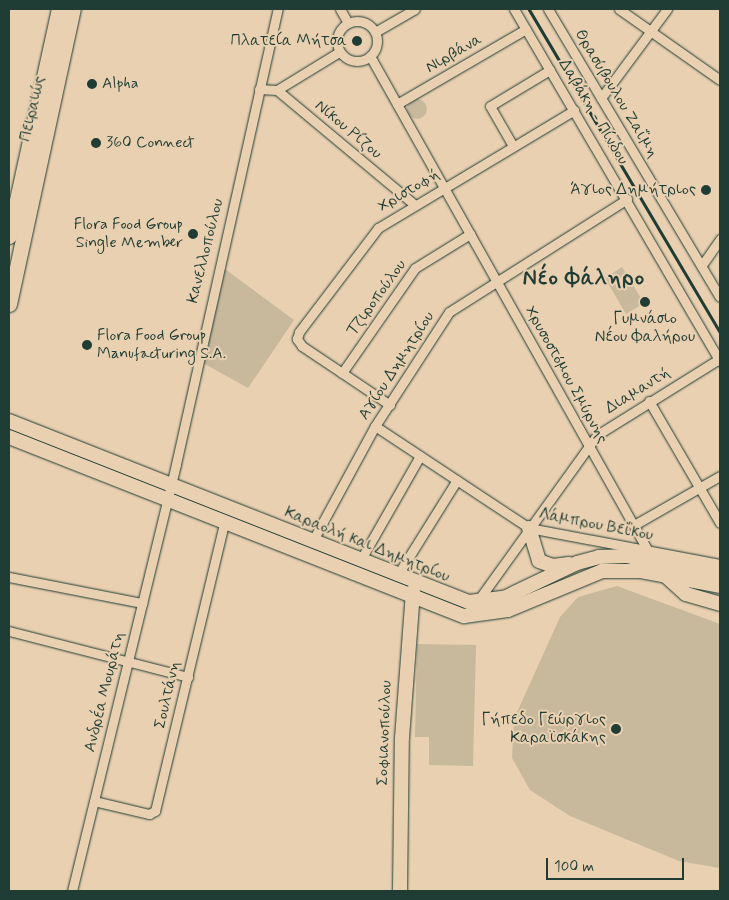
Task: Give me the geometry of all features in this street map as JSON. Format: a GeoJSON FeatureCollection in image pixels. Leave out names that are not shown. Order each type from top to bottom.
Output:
{"type":"FeatureCollection","features":[{"type":"Feature","properties":{"kind":"main road","name":"Πειραιώς"},"geometry":{"type":"LineString","coordinates":[[9,236],[62,9]]}},
{"type":"Feature","properties":{"kind":"main road","name":"Πειραιώς"},"geometry":{"type":"LineString","coordinates":[[9,304],[62,9]]}},
{"type":"Feature","properties":{"kind":"main road","name":"Καραολή και Δημητρίου"},"geometry":{"type":"LineString","coordinates":[[9,421],[401,577],[476,602],[504,598],[577,562],[621,556],[720,586]]}},
{"type":"Feature","properties":{"kind":"main road","name":"Καραολή και Δημητρίου"},"geometry":{"type":"LineString","coordinates":[[9,438],[437,608],[484,616],[593,573],[631,570],[666,576],[681,573],[720,573]]}},
{"type":"Feature","properties":{"kind":"main road"},"geometry":{"type":"LineString","coordinates":[[529,528],[532,550],[543,564],[577,562]]}},
{"type":"Feature","properties":{"kind":"main road"},"geometry":{"type":"LineString","coordinates":[[666,576],[686,594],[720,604]]}},
{"type":"Feature","properties":{"kind":"main road"},"geometry":{"type":"LineString","coordinates":[[401,577],[415,599]]}},
{"type":"Feature","properties":{"kind":"main road","name":"Σοφιανοπούλου"},"geometry":{"type":"LineString","coordinates":[[400,891],[402,738],[409,629],[415,599]]}},
{"type":"Feature","properties":{"kind":"main road"},"geometry":{"type":"LineString","coordinates":[[409,629],[437,608]]}},
{"type":"Feature","properties":{"kind":"street","name":"Κανελλοπούλου"},"geometry":{"type":"LineString","coordinates":[[167,500],[278,9]]}},
{"type":"Feature","properties":{"kind":"street"},"geometry":{"type":"LineString","coordinates":[[340,9],[348,23]]}},
{"type":"Feature","properties":{"kind":"street"},"geometry":{"type":"LineString","coordinates":[[375,32],[415,9]]}},
{"type":"Feature","properties":{"kind":"street","name":"Δαβάκη - Πίνδου"},"geometry":{"type":"LineString","coordinates":[[514,9],[720,360]]}},
{"type":"Feature","properties":{"kind":"street","name":"Θρασύβουλου Ζαΐμη"},"geometry":{"type":"LineString","coordinates":[[548,9],[720,297]]}},
{"type":"Feature","properties":{"kind":"street"},"geometry":{"type":"LineString","coordinates":[[619,9],[720,80]]}},
{"type":"Feature","properties":{"kind":"street"},"geometry":{"type":"LineString","coordinates":[[602,98],[667,9]]}},
{"type":"Feature","properties":{"kind":"street"},"geometry":{"type":"LineString","coordinates":[[365,22],[375,32],[376,46],[370,56],[352,61],[340,52],[337,35],[348,23],[365,22]]}},
{"type":"Feature","properties":{"kind":"street","name":"Νιρβάνα"},"geometry":{"type":"LineString","coordinates":[[397,104],[526,30]]}},
{"type":"Feature","properties":{"kind":"street"},"geometry":{"type":"LineString","coordinates":[[259,89],[277,90],[340,52]]}},
{"type":"Feature","properties":{"kind":"street","name":"Χρυσοστόμου Σμύρνης"},"geometry":{"type":"LineString","coordinates":[[370,56],[648,551]]}},
{"type":"Feature","properties":{"kind":"street"},"geometry":{"type":"LineString","coordinates":[[513,146],[490,106],[550,70]]}},
{"type":"Feature","properties":{"kind":"street","name":"Νίκου Ρίζου"},"geometry":{"type":"LineString","coordinates":[[277,90],[414,204]]}},
{"type":"Feature","properties":{"kind":"street","name":"Χριστοφή"},"geometry":{"type":"LineString","coordinates":[[342,373],[297,339],[368,238],[414,204],[574,110]]}},
{"type":"Feature","properties":{"kind":"street","name":"Αγίου Δημητρίου"},"geometry":{"type":"LineString","coordinates":[[312,542],[375,426],[449,312],[496,280],[627,199]]}},
{"type":"Feature","properties":{"kind":"street","name":"Τζιροπούλου"},"geometry":{"type":"LineString","coordinates":[[342,373],[415,268],[470,234]]}},
{"type":"Feature","properties":{"kind":"street"},"geometry":{"type":"LineString","coordinates":[[702,265],[720,239]]}},
{"type":"Feature","properties":{"kind":"street","name":"Διαμαντή"},"geometry":{"type":"LineString","coordinates":[[476,602],[588,444],[649,401],[720,360]]}},
{"type":"Feature","properties":{"kind":"street"},"geometry":{"type":"LineString","coordinates":[[342,373],[390,405]]}},
{"type":"Feature","properties":{"kind":"street"},"geometry":{"type":"LineString","coordinates":[[649,401],[720,523]]}},
{"type":"Feature","properties":{"kind":"street","name":"Λάμπρου Βεΐκου"},"geometry":{"type":"LineString","coordinates":[[375,426],[529,528],[720,564]]}},
{"type":"Feature","properties":{"kind":"street"},"geometry":{"type":"LineString","coordinates":[[360,561],[420,456]]}},
{"type":"Feature","properties":{"kind":"street"},"geometry":{"type":"LineString","coordinates":[[634,525],[720,476]]}},
{"type":"Feature","properties":{"kind":"street"},"geometry":{"type":"LineString","coordinates":[[401,577],[457,480]]}},
{"type":"Feature","properties":{"kind":"street","name":"Ανδρέα Μουράτη"},"geometry":{"type":"LineString","coordinates":[[72,891],[167,500]]}},
{"type":"Feature","properties":{"kind":"street","name":"Σουλτάνη"},"geometry":{"type":"LineString","coordinates":[[94,801],[149,814],[155,811],[224,523]]}},
{"type":"Feature","properties":{"kind":"street"},"geometry":{"type":"LineString","coordinates":[[9,577],[142,604]]}},
{"type":"Feature","properties":{"kind":"street"},"geometry":{"type":"LineString","coordinates":[[9,631],[188,677]]}},
{"type":"Feature","properties":{"kind":"shaded area"},"geometry":{"type":"Polygon","coordinates":[[[413,99],[421,99],[427,105],[427,113],[421,119],[413,119],[407,113],[407,105],[413,99]]]}},
{"type":"Feature","properties":{"kind":"shaded area"},"geometry":{"type":"Polygon","coordinates":[[[622,267],[644,303],[626,314],[605,278],[622,267]]]}},
{"type":"Feature","properties":{"kind":"shaded area"},"geometry":{"type":"Polygon","coordinates":[[[225,269],[294,320],[248,388],[203,363],[225,269]]]}},
{"type":"Feature","properties":{"kind":"shaded area","name":"Γήπεδο Γεώργιος Καραϊσκάκης"},"geometry":{"type":"Polygon","coordinates":[[[617,586],[720,624],[720,868],[679,861],[570,816],[530,790],[512,758],[514,719],[560,617],[578,597],[617,586]]]}},
{"type":"Feature","properties":{"kind":"shaded area"},"geometry":{"type":"Polygon","coordinates":[[[417,644],[476,645],[473,766],[429,765],[429,737],[415,737],[417,644]]]}},
{"type":"Feature","properties":{"kind":"railway"},"geometry":{"type":"LineString","coordinates":[[529,9],[720,332]]}},
{"type":"Feature","properties":{"kind":"place","name":"Πλατεία Μήτσα"},"geometry":{"type":"Point","coordinates":[357,41]}},
{"type":"Feature","properties":{"kind":"place","name":"Alpha"},"geometry":{"type":"Point","coordinates":[92,84]}},
{"type":"Feature","properties":{"kind":"place","name":"360 Connect"},"geometry":{"type":"Point","coordinates":[96,143]}},
{"type":"Feature","properties":{"kind":"place","name":"Άγιος Δημήτριος"},"geometry":{"type":"Point","coordinates":[706,190]}},
{"type":"Feature","properties":{"kind":"place","name":"Flora Food Group Single Member"},"geometry":{"type":"Point","coordinates":[193,234]}},
{"type":"Feature","properties":{"kind":"place","name":"Γυμνάσιο Νέου Φαλήρου"},"geometry":{"type":"Point","coordinates":[645,302]}},
{"type":"Feature","properties":{"kind":"place","name":"Flora Food Group Manufacturing S.A."},"geometry":{"type":"Point","coordinates":[87,345]}},
{"type":"Feature","properties":{"kind":"place","name":"Γήπεδο Γεώργιος Καραϊσκάκης"},"geometry":{"type":"Point","coordinates":[616,729]}},
{"type":"Feature","properties":{"kind":"district","name":"Νέο Φάληρο"},"geometry":{"type":"Point","coordinates":[584,278]}}]}
